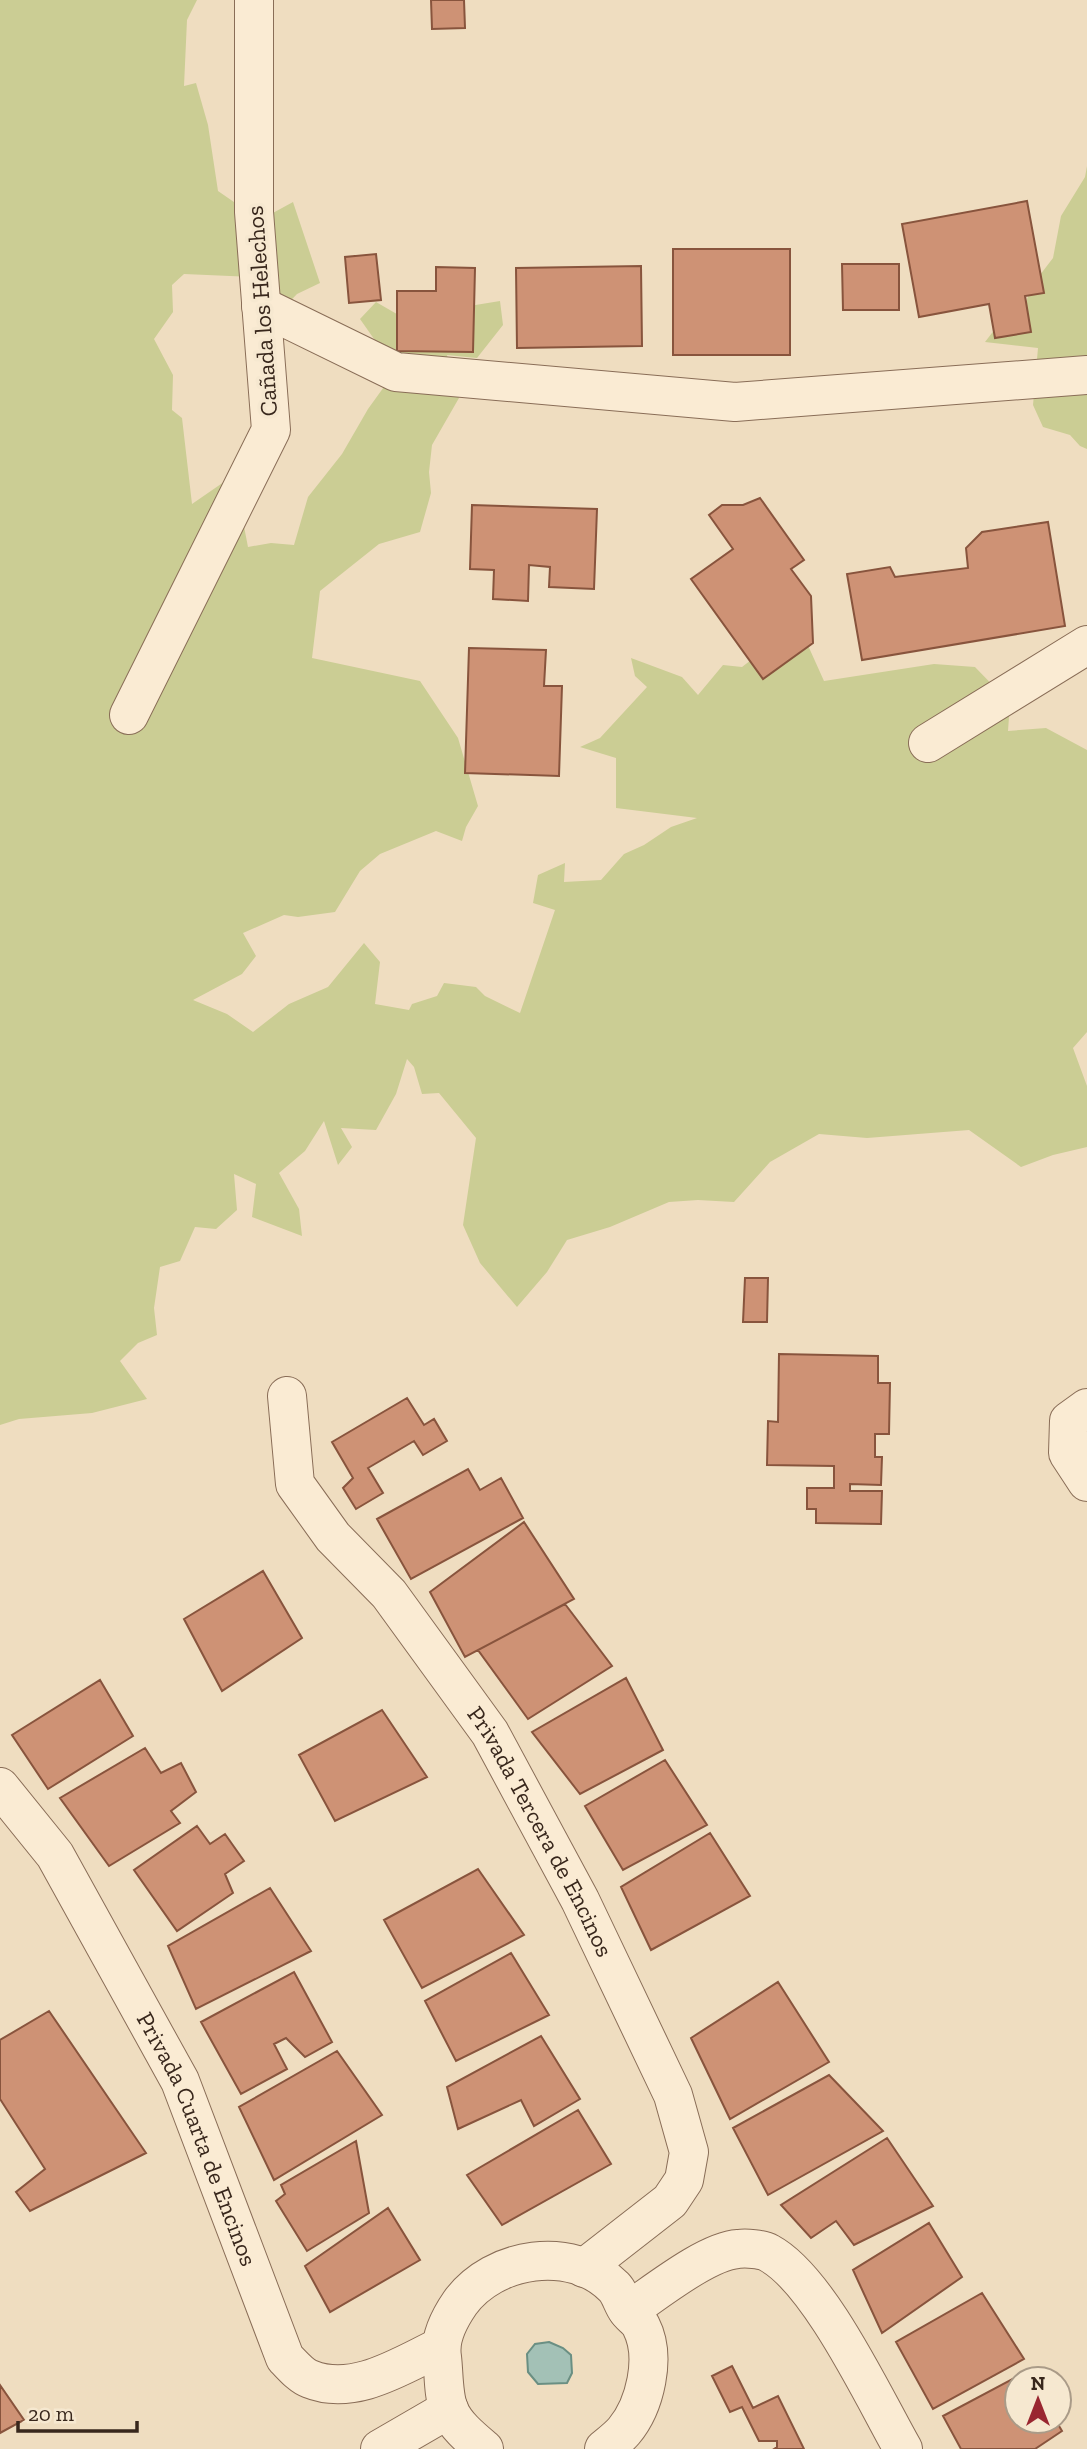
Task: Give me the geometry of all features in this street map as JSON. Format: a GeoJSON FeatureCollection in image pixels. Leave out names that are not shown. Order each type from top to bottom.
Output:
{"type":"FeatureCollection","features":[{"type":"Feature","properties":{"kind":"street","name":"Cañada los Helechos"},"geometry":{"type":"LineString","coordinates":[[129,715],[271,430],[254,212],[254,0]]}},
{"type":"Feature","properties":{"kind":"street"},"geometry":{"type":"LineString","coordinates":[[261,306],[396,372],[735,402],[1087,374]]}},
{"type":"Feature","properties":{"kind":"street"},"geometry":{"type":"LineString","coordinates":[[928,743],[1087,645]]}},
{"type":"Feature","properties":{"kind":"street","name":"Privada Tercera de Encinos"},"geometry":{"type":"LineString","coordinates":[[287,1396],[295,1484],[333,1537],[389,1594],[490,1733],[580,1900],[673,2095],[689,2152],[684,2180],[670,2201],[584,2268]]}},
{"type":"Feature","properties":{"kind":"street"},"geometry":{"type":"LineString","coordinates":[[1087,1408],[1069,1421],[1068,1453],[1087,1482]]}},
{"type":"Feature","properties":{"kind":"street","name":"Privada Cuarta de Encinos"},"geometry":{"type":"LineString","coordinates":[[0,1787],[55,1855],[180,2081],[285,2358],[309,2379],[344,2386],[382,2374],[440,2347]]}},
{"type":"Feature","properties":{"kind":"street"},"geometry":{"type":"LineString","coordinates":[[628,2311],[713,2256],[738,2249],[767,2251],[791,2268],[834,2325],[903,2449]]}},
{"type":"Feature","properties":{"kind":"street"},"geometry":{"type":"LineString","coordinates":[[484,2449],[466,2434],[449,2409],[440,2347],[450,2317],[468,2292],[493,2273],[523,2262],[554,2260],[584,2268],[615,2288],[628,2311],[641,2326],[648,2354],[647,2381],[639,2407],[624,2431],[604,2449]]}},
{"type":"Feature","properties":{"kind":"street"},"geometry":{"type":"LineString","coordinates":[[380,2449],[449,2409]]}},
{"type":"Feature","properties":{"kind":"green space"},"geometry":{"type":"Polygon","coordinates":[[[0,0],[197,0],[187,20],[184,86],[196,83],[208,125],[218,191],[260,220],[293,202],[320,283],[297,294],[273,319],[253,277],[184,274],[172,285],[173,312],[154,339],[173,375],[172,410],[182,418],[192,504],[234,475],[248,547],[271,543],[294,545],[308,497],[342,454],[368,409],[394,373],[386,356],[360,319],[376,302],[402,317],[500,301],[503,325],[477,358],[447,355],[459,398],[432,445],[429,472],[431,493],[420,532],[379,544],[320,591],[312,658],[420,681],[458,738],[478,806],[466,827],[462,841],[436,831],[380,854],[360,871],[335,912],[298,917],[284,915],[243,933],[256,956],[242,974],[193,1000],[227,1014],[253,1032],[289,1004],[328,987],[364,943],[380,962],[375,1004],[409,1010],[412,1004],[437,996],[444,983],[476,987],[485,996],[520,1013],[555,910],[533,903],[538,875],[565,863],[564,882],[601,880],[624,854],[644,845],[671,827],[697,818],[616,808],[616,758],[580,747],[600,738],[647,687],[635,676],[631,658],[682,677],[698,695],[723,665],[742,667],[778,639],[806,641],[824,681],[934,664],[975,667],[1010,703],[1008,731],[1046,728],[1087,750],[1087,1032],[1073,1048],[1087,1086],[1087,1147],[1053,1155],[1021,1167],[969,1130],[867,1138],[819,1134],[770,1162],[734,1202],[669,1202],[610,1227],[567,1240],[547,1272],[517,1307],[480,1263],[463,1225],[476,1138],[439,1093],[422,1094],[414,1067],[407,1059],[396,1094],[376,1130],[341,1128],[352,1147],[338,1165],[324,1121],[305,1151],[279,1173],[299,1209],[302,1236],[252,1217],[256,1184],[234,1174],[237,1210],[216,1229],[195,1227],[180,1261],[160,1267],[154,1308],[157,1335],[138,1343],[120,1361],[147,1399],[92,1413],[19,1419],[0,1425],[0,0]]]}},
{"type":"Feature","properties":{"kind":"green space"},"geometry":{"type":"Polygon","coordinates":[[[1087,166],[1087,449],[1080,446],[1070,435],[1043,427],[1033,405],[1038,348],[985,342],[995,329],[1019,319],[1033,284],[1053,258],[1061,216],[1085,177],[1087,166]]]}},
{"type":"Feature","properties":{"kind":"water"},"geometry":{"type":"Polygon","coordinates":[[[549,2342],[571,2355],[572,2373],[567,2383],[538,2384],[528,2372],[527,2354],[535,2344],[549,2342]]]}},
{"type":"Feature","properties":{"kind":"building"},"geometry":{"type":"Polygon","coordinates":[[[431,0],[464,0],[465,28],[432,29],[431,0]]]}},
{"type":"Feature","properties":{"kind":"building"},"geometry":{"type":"Polygon","coordinates":[[[1027,201],[1044,293],[1025,296],[1031,332],[995,338],[989,304],[919,317],[902,224],[1027,201]]]}},
{"type":"Feature","properties":{"kind":"building"},"geometry":{"type":"Polygon","coordinates":[[[673,249],[790,249],[790,355],[673,355],[673,249]]]}},
{"type":"Feature","properties":{"kind":"building"},"geometry":{"type":"Polygon","coordinates":[[[376,254],[381,300],[349,303],[345,257],[376,254]]]}},
{"type":"Feature","properties":{"kind":"building"},"geometry":{"type":"Polygon","coordinates":[[[842,264],[899,264],[899,310],[843,310],[842,264]]]}},
{"type":"Feature","properties":{"kind":"building"},"geometry":{"type":"Polygon","coordinates":[[[641,266],[642,346],[517,348],[516,268],[641,266]]]}},
{"type":"Feature","properties":{"kind":"building"},"geometry":{"type":"Polygon","coordinates":[[[436,267],[475,268],[473,352],[397,351],[397,291],[436,291],[436,267]]]}},
{"type":"Feature","properties":{"kind":"building"},"geometry":{"type":"Polygon","coordinates":[[[760,498],[804,560],[791,569],[811,596],[813,643],[763,679],[691,579],[733,549],[709,515],[722,505],[743,505],[760,498]]]}},
{"type":"Feature","properties":{"kind":"building"},"geometry":{"type":"Polygon","coordinates":[[[472,505],[597,509],[594,589],[549,587],[550,567],[529,565],[528,601],[493,599],[494,570],[470,569],[472,505]]]}},
{"type":"Feature","properties":{"kind":"building"},"geometry":{"type":"Polygon","coordinates":[[[1048,522],[1065,626],[862,660],[847,574],[890,567],[895,577],[968,568],[966,548],[982,532],[1048,522]]]}},
{"type":"Feature","properties":{"kind":"building"},"geometry":{"type":"Polygon","coordinates":[[[469,648],[546,650],[544,686],[562,686],[559,776],[465,773],[469,648]]]}},
{"type":"Feature","properties":{"kind":"building"},"geometry":{"type":"Polygon","coordinates":[[[745,1278],[768,1278],[767,1322],[743,1322],[745,1278]]]}},
{"type":"Feature","properties":{"kind":"building"},"geometry":{"type":"Polygon","coordinates":[[[779,1354],[878,1356],[878,1383],[890,1383],[889,1434],[875,1434],[875,1457],[882,1457],[881,1485],[850,1484],[850,1491],[882,1491],[881,1524],[816,1523],[816,1509],[807,1509],[807,1488],[834,1488],[834,1466],[767,1465],[768,1421],[778,1422],[779,1354]]]}},
{"type":"Feature","properties":{"kind":"building"},"geometry":{"type":"Polygon","coordinates":[[[407,1398],[424,1425],[434,1419],[447,1441],[423,1455],[414,1441],[368,1468],[383,1493],[356,1509],[343,1488],[353,1478],[332,1442],[407,1398]]]}},
{"type":"Feature","properties":{"kind":"building"},"geometry":{"type":"Polygon","coordinates":[[[468,1469],[480,1490],[501,1478],[523,1518],[411,1579],[377,1519],[468,1469]]]}},
{"type":"Feature","properties":{"kind":"building"},"geometry":{"type":"Polygon","coordinates":[[[524,1522],[574,1599],[465,1657],[430,1592],[524,1522]]]}},
{"type":"Feature","properties":{"kind":"building"},"geometry":{"type":"Polygon","coordinates":[[[263,1571],[302,1638],[222,1691],[184,1619],[263,1571]]]}},
{"type":"Feature","properties":{"kind":"building"},"geometry":{"type":"Polygon","coordinates":[[[565,1604],[612,1666],[528,1719],[478,1650],[565,1604]]]}},
{"type":"Feature","properties":{"kind":"building"},"geometry":{"type":"Polygon","coordinates":[[[626,1678],[663,1750],[580,1794],[532,1732],[626,1678]]]}},
{"type":"Feature","properties":{"kind":"building"},"geometry":{"type":"Polygon","coordinates":[[[100,1680],[133,1736],[48,1789],[12,1735],[100,1680]]]}},
{"type":"Feature","properties":{"kind":"building"},"geometry":{"type":"Polygon","coordinates":[[[382,1710],[427,1777],[335,1821],[299,1755],[382,1710]]]}},
{"type":"Feature","properties":{"kind":"building"},"geometry":{"type":"Polygon","coordinates":[[[145,1748],[161,1773],[181,1763],[196,1792],[171,1811],[180,1823],[109,1866],[60,1798],[145,1748]]]}},
{"type":"Feature","properties":{"kind":"building"},"geometry":{"type":"Polygon","coordinates":[[[665,1760],[707,1825],[623,1870],[585,1806],[665,1760]]]}},
{"type":"Feature","properties":{"kind":"building"},"geometry":{"type":"Polygon","coordinates":[[[197,1826],[210,1844],[225,1834],[244,1861],[225,1874],[233,1893],[177,1931],[134,1870],[197,1826]]]}},
{"type":"Feature","properties":{"kind":"building"},"geometry":{"type":"Polygon","coordinates":[[[710,1833],[750,1896],[651,1950],[621,1887],[710,1833]]]}},
{"type":"Feature","properties":{"kind":"building"},"geometry":{"type":"Polygon","coordinates":[[[478,1869],[524,1935],[422,1988],[384,1920],[478,1869]]]}},
{"type":"Feature","properties":{"kind":"building"},"geometry":{"type":"Polygon","coordinates":[[[270,1888],[311,1951],[196,2009],[168,1946],[270,1888]]]}},
{"type":"Feature","properties":{"kind":"building"},"geometry":{"type":"Polygon","coordinates":[[[511,1953],[549,2015],[456,2061],[425,2001],[511,1953]]]}},
{"type":"Feature","properties":{"kind":"building"},"geometry":{"type":"Polygon","coordinates":[[[294,1972],[332,2042],[305,2057],[286,2038],[274,2044],[287,2069],[241,2094],[201,2022],[294,1972]]]}},
{"type":"Feature","properties":{"kind":"building"},"geometry":{"type":"Polygon","coordinates":[[[778,1982],[829,2062],[730,2119],[691,2038],[778,1982]]]}},
{"type":"Feature","properties":{"kind":"building"},"geometry":{"type":"Polygon","coordinates":[[[49,2011],[146,2153],[30,2211],[16,2192],[45,2169],[0,2099],[0,2040],[49,2011]]]}},
{"type":"Feature","properties":{"kind":"building"},"geometry":{"type":"Polygon","coordinates":[[[541,2036],[580,2099],[534,2126],[521,2100],[458,2129],[447,2087],[541,2036]]]}},
{"type":"Feature","properties":{"kind":"building"},"geometry":{"type":"Polygon","coordinates":[[[337,2051],[382,2115],[274,2180],[239,2107],[337,2051]]]}},
{"type":"Feature","properties":{"kind":"building"},"geometry":{"type":"Polygon","coordinates":[[[829,2075],[883,2131],[768,2195],[733,2128],[829,2075]]]}},
{"type":"Feature","properties":{"kind":"building"},"geometry":{"type":"Polygon","coordinates":[[[578,2110],[611,2164],[502,2225],[467,2175],[578,2110]]]}},
{"type":"Feature","properties":{"kind":"building"},"geometry":{"type":"Polygon","coordinates":[[[887,2138],[933,2206],[854,2245],[836,2221],[811,2238],[781,2205],[887,2138]]]}},
{"type":"Feature","properties":{"kind":"building"},"geometry":{"type":"Polygon","coordinates":[[[356,2141],[369,2213],[307,2251],[276,2201],[285,2194],[281,2185],[356,2141]]]}},
{"type":"Feature","properties":{"kind":"building"},"geometry":{"type":"Polygon","coordinates":[[[388,2208],[420,2260],[330,2312],[305,2266],[388,2208]]]}},
{"type":"Feature","properties":{"kind":"building"},"geometry":{"type":"Polygon","coordinates":[[[929,2223],[962,2277],[882,2333],[853,2270],[929,2223]]]}},
{"type":"Feature","properties":{"kind":"building"},"geometry":{"type":"Polygon","coordinates":[[[982,2293],[1024,2359],[1013,2365],[1003,2365],[1003,2371],[933,2409],[896,2342],[982,2293]]]}},
{"type":"Feature","properties":{"kind":"building"},"geometry":{"type":"Polygon","coordinates":[[[732,2366],[753,2408],[778,2396],[804,2449],[774,2449],[777,2447],[777,2441],[759,2441],[742,2407],[730,2412],[712,2376],[732,2366]]]}},
{"type":"Feature","properties":{"kind":"building"},"geometry":{"type":"Polygon","coordinates":[[[1003,2384],[1003,2435],[1056,2435],[1035,2449],[961,2449],[943,2416],[1003,2384]]]}},
{"type":"Feature","properties":{"kind":"building"},"geometry":{"type":"Polygon","coordinates":[[[0,2385],[24,2420],[0,2433],[0,2385]]]}}]}
